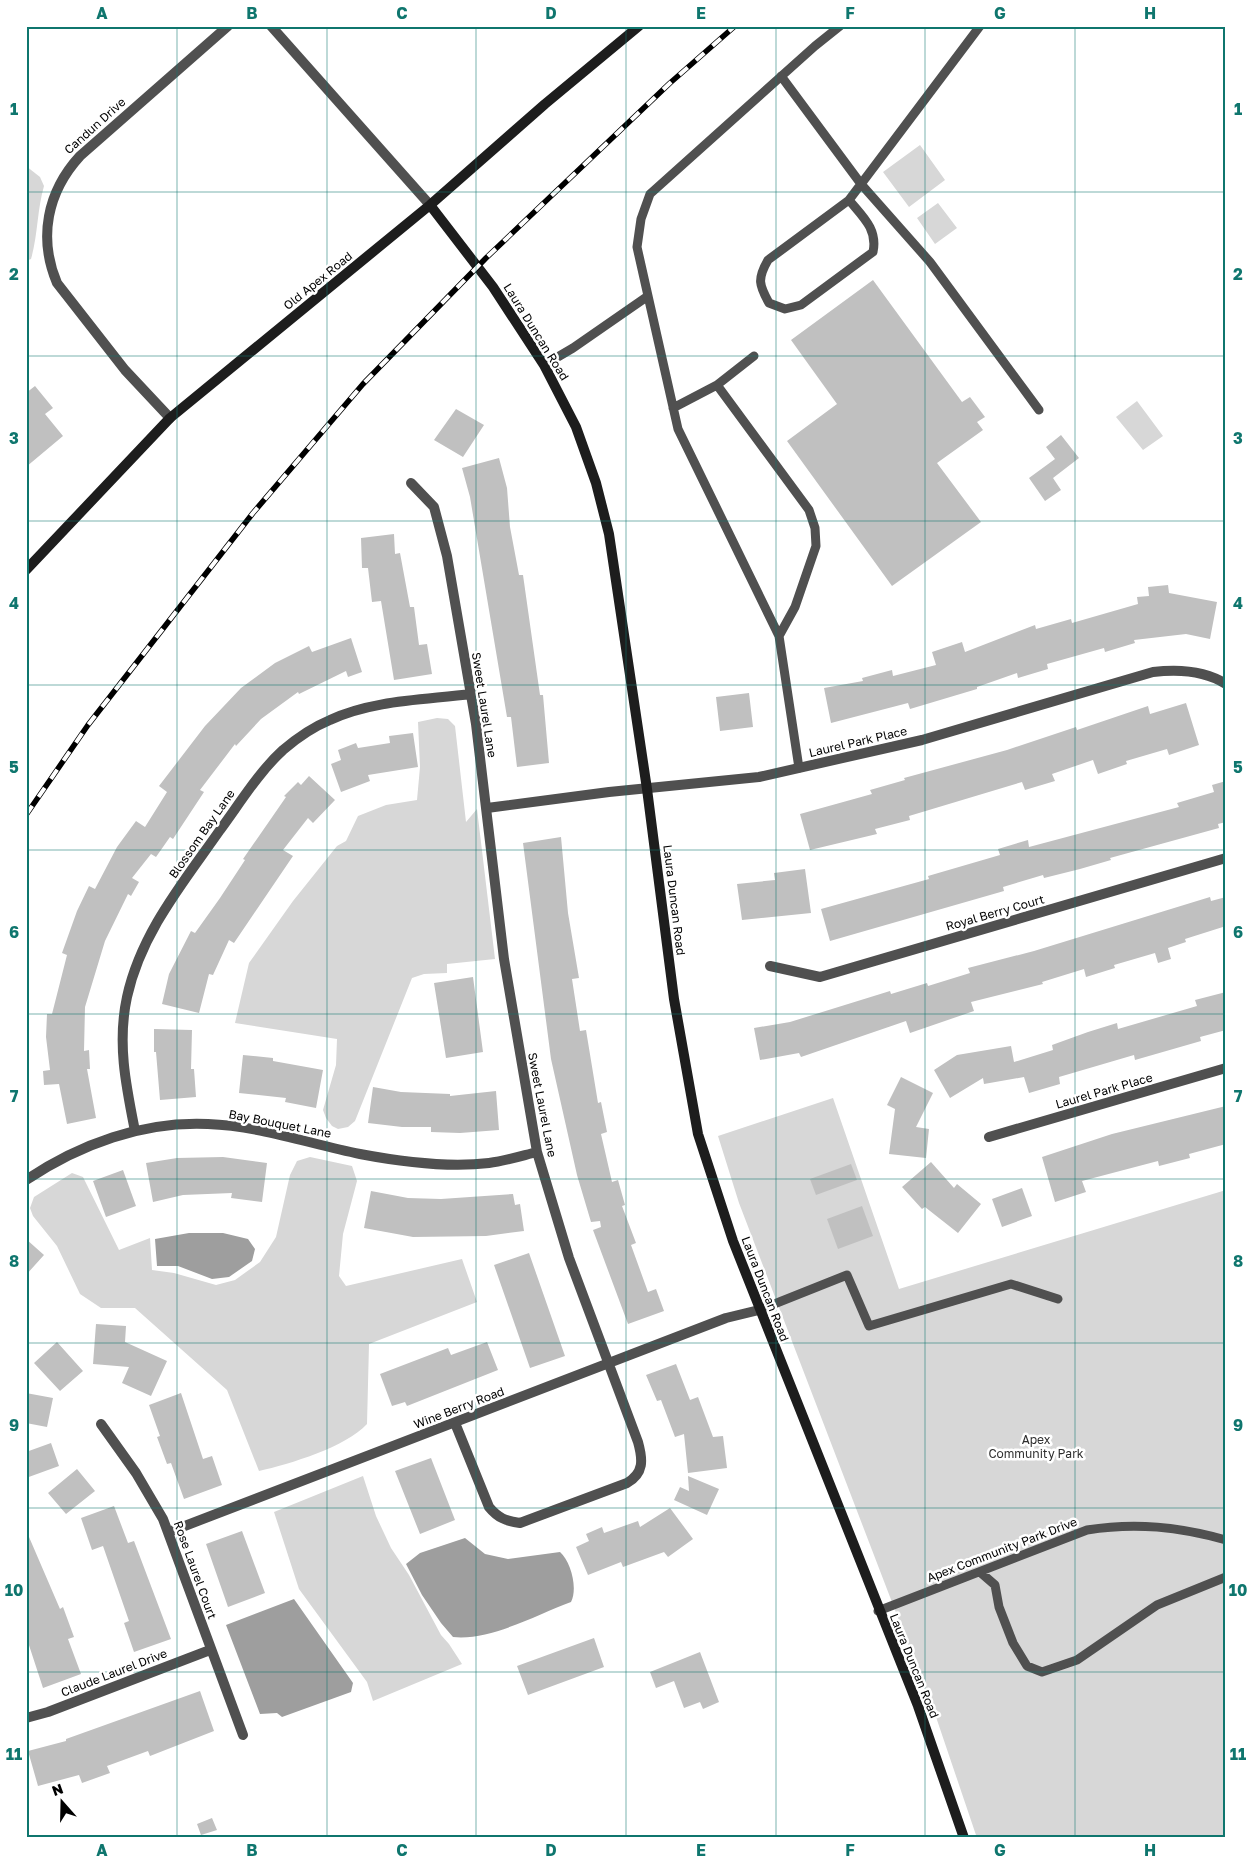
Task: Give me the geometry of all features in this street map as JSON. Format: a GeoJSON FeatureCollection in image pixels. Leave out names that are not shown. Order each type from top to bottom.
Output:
{"type":"FeatureCollection","features":[{"type":"Feature","properties":{"kind":"street","name":"Candun Drive"},"geometry":{"type":"LineString","coordinates":[[170,418],[125,370],[57,283],[50,266],[46,248],[48,213],[58,188],[70,167],[80,156],[228,26]]}},
{"type":"Feature","properties":{"kind":"street","name":"Laura Duncan Road"},"geometry":{"type":"LineString","coordinates":[[271,26],[430,205],[493,286],[544,365],[576,427],[596,484],[609,534],[647,789],[674,999],[698,1134],[718,1198],[759,1310],[878,1611],[918,1706],[964,1838]]}},
{"type":"Feature","properties":{"kind":"street","name":"Old Apex Road"},"geometry":{"type":"LineString","coordinates":[[26,570],[170,418],[430,205],[545,104],[639,26]]}},
{"type":"Feature","properties":{"kind":"street","name":"Sweet Laurel Lane"},"geometry":{"type":"LineString","coordinates":[[411,483],[434,508],[442,531],[471,694],[487,808],[504,959],[537,1152],[569,1258],[641,1454],[642,1465],[639,1473],[627,1483],[520,1523],[506,1521],[496,1516],[489,1507],[455,1423]]}},
{"type":"Feature","properties":{"kind":"street","name":"Laurel Park Place"},"geometry":{"type":"LineString","coordinates":[[487,808],[759,777],[922,740],[1153,672],[1173,670],[1189,672],[1207,675],[1226,684]]}},
{"type":"Feature","properties":{"kind":"street","name":"Blossom Bay Lane"},"geometry":{"type":"LineString","coordinates":[[135,1131],[125,1082],[123,1028],[127,998],[138,957],[167,906],[263,771],[282,750],[304,734],[342,715],[372,706],[471,694]]}},
{"type":"Feature","properties":{"kind":"street","name":"Royal Berry Court"},"geometry":{"type":"LineString","coordinates":[[770,966],[820,977],[1226,858]]}},
{"type":"Feature","properties":{"kind":"street","name":"Laurel Park Place"},"geometry":{"type":"LineString","coordinates":[[989,1138],[1226,1068]]}},
{"type":"Feature","properties":{"kind":"street","name":"Bay Bouquet Lane"},"geometry":{"type":"LineString","coordinates":[[26,1180],[73,1152],[135,1131],[178,1124],[239,1126],[360,1154],[415,1162],[489,1163],[537,1152]]}},
{"type":"Feature","properties":{"kind":"street","name":"Wine Berry Road"},"geometry":{"type":"LineString","coordinates":[[169,1532],[726,1318],[759,1310]]}},
{"type":"Feature","properties":{"kind":"street","name":"Rose Laurel Court"},"geometry":{"type":"LineString","coordinates":[[101,1424],[148,1490],[169,1532],[210,1650],[243,1735]]}},
{"type":"Feature","properties":{"kind":"street","name":"Claude Laurel Drive"},"geometry":{"type":"LineString","coordinates":[[26,1718],[48,1712],[210,1650]]}},
{"type":"Feature","properties":{"kind":"lane"},"geometry":{"type":"LineString","coordinates":[[799,768],[779,636],[678,428],[637,247],[641,219],[650,194],[781,76],[840,26]]}},
{"type":"Feature","properties":{"kind":"lane"},"geometry":{"type":"LineString","coordinates":[[849,200],[871,226],[876,241],[873,252],[801,305],[785,309],[770,303],[762,289],[760,274],[768,260],[849,200],[980,26]]}},
{"type":"Feature","properties":{"kind":"lane"},"geometry":{"type":"LineString","coordinates":[[781,76],[861,184],[930,262],[1039,410]]}},
{"type":"Feature","properties":{"kind":"lane"},"geometry":{"type":"LineString","coordinates":[[544,365],[573,348],[648,296]]}},
{"type":"Feature","properties":{"kind":"lane"},"geometry":{"type":"LineString","coordinates":[[673,408],[717,385],[754,356]]}},
{"type":"Feature","properties":{"kind":"lane"},"geometry":{"type":"LineString","coordinates":[[717,385],[809,510],[815,528],[816,546],[795,607],[779,636]]}},
{"type":"Feature","properties":{"kind":"lane"},"geometry":{"type":"LineString","coordinates":[[759,1310],[847,1275],[869,1326],[1011,1284],[1058,1298]]}},
{"type":"Feature","properties":{"kind":"lane","name":"Apex Community Park Drive"},"geometry":{"type":"LineString","coordinates":[[878,1611],[1087,1530],[1117,1525],[1176,1528],[1226,1540]]}},
{"type":"Feature","properties":{"kind":"lane"},"geometry":{"type":"LineString","coordinates":[[980,1572],[995,1585],[999,1607],[1013,1643],[1028,1666],[1042,1672],[1062,1667],[1077,1660],[1157,1605],[1226,1577]]}},
{"type":"Feature","properties":{"kind":"green space"},"geometry":{"type":"Polygon","coordinates":[[[920,145],[945,180],[909,207],[883,172],[920,145]]]}},
{"type":"Feature","properties":{"kind":"green space"},"geometry":{"type":"Polygon","coordinates":[[[26,166],[40,177],[44,186],[31,259],[26,261],[26,166]]]}},
{"type":"Feature","properties":{"kind":"green space"},"geometry":{"type":"Polygon","coordinates":[[[938,203],[957,228],[935,244],[917,218],[938,203]]]}},
{"type":"Feature","properties":{"kind":"green space"},"geometry":{"type":"Polygon","coordinates":[[[1137,401],[1163,436],[1143,450],[1116,417],[1137,401]]]}},
{"type":"Feature","properties":{"kind":"green space"},"geometry":{"type":"Polygon","coordinates":[[[437,718],[448,719],[455,726],[466,822],[477,809],[495,959],[447,964],[447,973],[424,974],[412,978],[355,1121],[348,1127],[338,1129],[332,1126],[323,1110],[336,1065],[337,1039],[235,1023],[249,963],[293,901],[337,846],[346,841],[358,816],[386,805],[417,800],[420,767],[418,722],[437,718]]]}},
{"type":"Feature","properties":{"kind":"green space","name":"Apex Community Park"},"geometry":{"type":"Polygon","coordinates":[[[833,1098],[899,1289],[1226,1190],[1226,1838],[977,1838],[936,1717],[739,1203],[718,1136],[833,1098]]]}},
{"type":"Feature","properties":{"kind":"green space"},"geometry":{"type":"Polygon","coordinates":[[[310,1157],[352,1166],[357,1181],[343,1234],[339,1276],[346,1286],[462,1259],[477,1302],[369,1344],[367,1424],[346,1440],[317,1454],[259,1471],[227,1390],[135,1308],[101,1308],[80,1294],[57,1246],[33,1216],[30,1208],[34,1197],[72,1173],[83,1177],[119,1250],[150,1238],[152,1270],[174,1273],[216,1285],[235,1280],[260,1262],[276,1237],[290,1175],[297,1161],[310,1157]]]}},
{"type":"Feature","properties":{"kind":"green space"},"geometry":{"type":"Polygon","coordinates":[[[363,1476],[376,1516],[391,1548],[409,1575],[441,1635],[462,1664],[373,1701],[367,1682],[299,1589],[274,1512],[363,1476]]]}},
{"type":"Feature","properties":{"kind":"shaded area"},"geometry":{"type":"Polygon","coordinates":[[[189,1233],[223,1233],[248,1239],[255,1249],[252,1261],[229,1277],[212,1279],[178,1266],[157,1266],[155,1239],[189,1233]]]}},
{"type":"Feature","properties":{"kind":"shaded area"},"geometry":{"type":"Polygon","coordinates":[[[465,1538],[485,1554],[508,1559],[560,1552],[567,1562],[572,1576],[574,1590],[571,1602],[497,1631],[482,1635],[453,1637],[422,1595],[406,1564],[420,1553],[465,1538]]]}},
{"type":"Feature","properties":{"kind":"shaded area"},"geometry":{"type":"Polygon","coordinates":[[[294,1599],[353,1683],[351,1692],[282,1717],[277,1713],[260,1714],[226,1625],[294,1599]]]}},
{"type":"Feature","properties":{"kind":"building"},"geometry":{"type":"Polygon","coordinates":[[[873,280],[962,402],[970,397],[985,417],[977,422],[983,430],[937,463],[981,522],[892,586],[787,441],[837,404],[791,340],[873,280]]]}},
{"type":"Feature","properties":{"kind":"building"},"geometry":{"type":"Polygon","coordinates":[[[35,386],[53,408],[45,414],[63,436],[26,467],[26,393],[35,386]]]}},
{"type":"Feature","properties":{"kind":"building"},"geometry":{"type":"Polygon","coordinates":[[[456,409],[484,425],[463,457],[434,440],[456,409]]]}},
{"type":"Feature","properties":{"kind":"building"},"geometry":{"type":"Polygon","coordinates":[[[1061,435],[1079,458],[1053,478],[1061,490],[1045,501],[1029,478],[1055,459],[1046,447],[1061,435]]]}},
{"type":"Feature","properties":{"kind":"building"},"geometry":{"type":"Polygon","coordinates":[[[499,458],[507,488],[510,527],[519,575],[523,575],[540,695],[543,695],[549,763],[517,767],[511,717],[507,717],[470,497],[462,468],[499,458]]]}},
{"type":"Feature","properties":{"kind":"building"},"geometry":{"type":"Polygon","coordinates":[[[394,534],[395,554],[400,553],[410,607],[414,607],[419,645],[427,644],[432,674],[394,680],[381,601],[372,602],[368,568],[362,568],[361,538],[394,534]]]}},
{"type":"Feature","properties":{"kind":"building"},"geometry":{"type":"Polygon","coordinates":[[[1168,585],[1169,593],[1217,602],[1210,639],[1186,634],[1134,640],[1135,643],[1105,652],[1104,648],[1047,664],[1048,669],[1018,678],[1017,673],[977,687],[977,689],[910,709],[908,703],[831,723],[824,688],[863,681],[862,678],[892,670],[893,676],[936,665],[932,652],[962,642],[965,652],[1035,625],[1036,629],[1071,619],[1072,623],[1138,604],[1137,597],[1149,596],[1148,587],[1168,585]]]}},
{"type":"Feature","properties":{"kind":"building"},"geometry":{"type":"Polygon","coordinates":[[[351,638],[362,672],[348,677],[346,671],[299,694],[298,692],[261,719],[236,746],[235,744],[200,790],[204,792],[173,839],[170,837],[156,857],[151,854],[132,878],[139,882],[131,896],[128,894],[105,941],[85,1007],[84,1051],[89,1050],[90,1069],[87,1069],[96,1118],[67,1124],[59,1084],[44,1085],[43,1071],[50,1070],[46,1037],[47,1014],[52,1014],[67,955],[62,953],[77,911],[89,886],[95,889],[117,847],[136,821],[145,827],[167,792],[159,786],[205,726],[241,688],[275,663],[309,646],[312,652],[351,638]]]}},
{"type":"Feature","properties":{"kind":"building"},"geometry":{"type":"Polygon","coordinates":[[[749,693],[753,727],[720,731],[716,697],[749,693]]]}},
{"type":"Feature","properties":{"kind":"building"},"geometry":{"type":"Polygon","coordinates":[[[1186,703],[1199,745],[1169,755],[1167,749],[1126,761],[1127,764],[1098,774],[1093,760],[1052,774],[1055,781],[1025,790],[1022,782],[909,816],[910,820],[875,829],[877,834],[810,850],[800,814],[872,794],[870,790],[905,780],[904,778],[1007,750],[1076,727],[1077,730],[1148,706],[1150,714],[1186,703]]]}},
{"type":"Feature","properties":{"kind":"building"},"geometry":{"type":"Polygon","coordinates":[[[413,733],[418,767],[368,775],[370,781],[341,792],[331,764],[341,760],[338,750],[356,743],[358,748],[390,743],[389,736],[413,733]]]}},
{"type":"Feature","properties":{"kind":"building"},"geometry":{"type":"Polygon","coordinates":[[[309,776],[335,800],[313,823],[308,818],[283,850],[293,856],[234,943],[229,940],[213,975],[209,974],[199,1013],[162,1004],[169,974],[191,931],[195,933],[220,898],[245,860],[243,859],[286,797],[284,796],[298,782],[301,785],[309,776]]]}},
{"type":"Feature","properties":{"kind":"building"},"geometry":{"type":"Polygon","coordinates":[[[1226,781],[1226,822],[1218,824],[1219,828],[1110,858],[1111,860],[1080,869],[1044,878],[1043,875],[1003,887],[1004,891],[830,941],[821,909],[929,879],[928,876],[1000,855],[998,849],[1028,840],[1029,847],[1179,807],[1177,803],[1214,792],[1212,785],[1226,781]]]}},
{"type":"Feature","properties":{"kind":"building"},"geometry":{"type":"Polygon","coordinates":[[[561,837],[568,913],[579,978],[572,979],[580,1031],[586,1030],[598,1103],[601,1102],[607,1132],[601,1134],[612,1182],[618,1180],[625,1205],[622,1206],[636,1243],[631,1245],[648,1292],[656,1289],[664,1311],[628,1324],[593,1230],[601,1227],[600,1221],[591,1222],[577,1175],[551,1059],[523,843],[561,837]]]}},
{"type":"Feature","properties":{"kind":"building"},"geometry":{"type":"Polygon","coordinates":[[[805,869],[811,913],[742,920],[737,884],[775,880],[774,873],[805,869]]]}},
{"type":"Feature","properties":{"kind":"building"},"geometry":{"type":"Polygon","coordinates":[[[1210,897],[1211,901],[1226,897],[1226,926],[1185,939],[1186,942],[1168,948],[1171,959],[1158,963],[1155,953],[1114,965],[1115,968],[1086,977],[1084,969],[1042,982],[1043,984],[971,1002],[974,1011],[910,1033],[906,1021],[801,1057],[799,1053],[760,1060],[754,1028],[790,1022],[890,991],[891,994],[927,983],[928,986],[970,973],[968,968],[1034,951],[1210,897]]]}},
{"type":"Feature","properties":{"kind":"building"},"geometry":{"type":"Polygon","coordinates":[[[473,977],[483,1052],[446,1058],[434,983],[473,977]]]}},
{"type":"Feature","properties":{"kind":"building"},"geometry":{"type":"Polygon","coordinates":[[[1226,992],[1226,1030],[1200,1037],[1201,1041],[1135,1060],[1134,1055],[1059,1077],[1060,1084],[1029,1093],[1024,1077],[984,1084],[983,1078],[950,1098],[934,1070],[957,1055],[1011,1046],[1014,1062],[1053,1050],[1052,1045],[1088,1032],[1117,1023],[1118,1029],[1197,1006],[1195,1000],[1226,992]]]}},
{"type":"Feature","properties":{"kind":"building"},"geometry":{"type":"Polygon","coordinates":[[[154,1029],[192,1030],[191,1069],[194,1069],[196,1097],[160,1100],[156,1052],[154,1052],[154,1029]]]}},
{"type":"Feature","properties":{"kind":"building"},"geometry":{"type":"Polygon","coordinates":[[[243,1055],[273,1058],[273,1061],[323,1070],[316,1108],[285,1102],[286,1098],[239,1093],[243,1055]]]}},
{"type":"Feature","properties":{"kind":"building"},"geometry":{"type":"Polygon","coordinates":[[[901,1077],[933,1093],[916,1127],[929,1129],[926,1158],[889,1154],[895,1109],[887,1105],[901,1077]]]}},
{"type":"Feature","properties":{"kind":"building"},"geometry":{"type":"Polygon","coordinates":[[[373,1087],[401,1092],[450,1094],[450,1096],[496,1091],[499,1130],[460,1133],[431,1132],[431,1127],[402,1127],[368,1123],[373,1087]]]}},
{"type":"Feature","properties":{"kind":"building"},"geometry":{"type":"Polygon","coordinates":[[[1226,1106],[1226,1144],[1189,1154],[1190,1158],[1159,1166],[1158,1161],[1082,1181],[1086,1192],[1055,1202],[1042,1157],[1112,1134],[1226,1106]]]}},
{"type":"Feature","properties":{"kind":"building"},"geometry":{"type":"Polygon","coordinates":[[[223,1157],[267,1163],[262,1202],[231,1198],[232,1193],[183,1195],[153,1202],[146,1163],[177,1158],[223,1157]]]}},
{"type":"Feature","properties":{"kind":"building"},"geometry":{"type":"Polygon","coordinates":[[[931,1162],[954,1188],[957,1184],[981,1204],[958,1233],[925,1207],[922,1209],[902,1187],[931,1162]]]}},
{"type":"Feature","properties":{"kind":"building"},"geometry":{"type":"Polygon","coordinates":[[[851,1164],[857,1180],[816,1195],[810,1179],[851,1164]]]}},
{"type":"Feature","properties":{"kind":"building"},"geometry":{"type":"Polygon","coordinates":[[[123,1170],[136,1206],[106,1217],[93,1181],[123,1170]]]}},
{"type":"Feature","properties":{"kind":"building"},"geometry":{"type":"Polygon","coordinates":[[[1022,1188],[1032,1216],[1002,1227],[992,1199],[1022,1188]]]}},
{"type":"Feature","properties":{"kind":"building"},"geometry":{"type":"Polygon","coordinates":[[[371,1191],[408,1198],[441,1199],[513,1194],[515,1205],[520,1204],[524,1231],[486,1236],[413,1237],[364,1228],[371,1191]]]}},
{"type":"Feature","properties":{"kind":"building"},"geometry":{"type":"Polygon","coordinates":[[[862,1206],[873,1236],[838,1249],[827,1219],[862,1206]]]}},
{"type":"Feature","properties":{"kind":"building"},"geometry":{"type":"Polygon","coordinates":[[[26,1239],[44,1255],[26,1275],[26,1239]]]}},
{"type":"Feature","properties":{"kind":"building"},"geometry":{"type":"Polygon","coordinates":[[[529,1253],[565,1356],[530,1368],[494,1265],[529,1253]]]}},
{"type":"Feature","properties":{"kind":"building"},"geometry":{"type":"Polygon","coordinates":[[[96,1324],[126,1326],[125,1342],[167,1361],[151,1396],[122,1383],[129,1367],[93,1364],[96,1324]]]}},
{"type":"Feature","properties":{"kind":"building"},"geometry":{"type":"Polygon","coordinates":[[[57,1342],[83,1371],[60,1391],[34,1363],[57,1342]]]}},
{"type":"Feature","properties":{"kind":"building"},"geometry":{"type":"Polygon","coordinates":[[[487,1342],[498,1370],[407,1406],[405,1402],[392,1406],[380,1374],[448,1348],[451,1355],[487,1342]]]}},
{"type":"Feature","properties":{"kind":"building"},"geometry":{"type":"Polygon","coordinates":[[[676,1364],[690,1400],[698,1397],[713,1437],[723,1436],[727,1468],[688,1473],[684,1434],[675,1437],[661,1400],[657,1401],[646,1375],[676,1364]]]}},
{"type":"Feature","properties":{"kind":"building"},"geometry":{"type":"Polygon","coordinates":[[[26,1393],[53,1398],[47,1427],[26,1423],[26,1393]]]}},
{"type":"Feature","properties":{"kind":"building"},"geometry":{"type":"Polygon","coordinates":[[[181,1393],[203,1459],[212,1456],[222,1485],[184,1499],[171,1463],[167,1464],[157,1437],[160,1436],[149,1405],[181,1393]]]}},
{"type":"Feature","properties":{"kind":"building"},"geometry":{"type":"Polygon","coordinates":[[[51,1443],[59,1466],[26,1478],[26,1452],[51,1443]]]}},
{"type":"Feature","properties":{"kind":"building"},"geometry":{"type":"Polygon","coordinates":[[[431,1458],[455,1520],[420,1534],[395,1471],[431,1458]]]}},
{"type":"Feature","properties":{"kind":"building"},"geometry":{"type":"Polygon","coordinates":[[[77,1469],[95,1491],[66,1514],[48,1493],[77,1469]]]}},
{"type":"Feature","properties":{"kind":"building"},"geometry":{"type":"Polygon","coordinates":[[[688,1476],[719,1489],[707,1515],[674,1500],[680,1487],[689,1491],[688,1476]]]}},
{"type":"Feature","properties":{"kind":"building"},"geometry":{"type":"Polygon","coordinates":[[[114,1506],[128,1543],[134,1541],[171,1639],[134,1652],[124,1623],[129,1621],[103,1546],[92,1550],[81,1518],[114,1506]]]}},
{"type":"Feature","properties":{"kind":"building"},"geometry":{"type":"Polygon","coordinates":[[[670,1508],[693,1539],[668,1557],[664,1552],[623,1567],[621,1562],[588,1575],[576,1547],[589,1541],[586,1534],[602,1527],[604,1533],[638,1521],[640,1527],[670,1508]]]}},
{"type":"Feature","properties":{"kind":"building"},"geometry":{"type":"Polygon","coordinates":[[[26,1530],[60,1609],[63,1607],[74,1637],[68,1639],[81,1674],[43,1688],[26,1636],[26,1530]]]}},
{"type":"Feature","properties":{"kind":"building"},"geometry":{"type":"Polygon","coordinates":[[[242,1531],[265,1593],[228,1607],[206,1544],[242,1531]]]}},
{"type":"Feature","properties":{"kind":"building"},"geometry":{"type":"Polygon","coordinates":[[[594,1638],[604,1667],[528,1695],[517,1666],[594,1638]]]}},
{"type":"Feature","properties":{"kind":"building"},"geometry":{"type":"Polygon","coordinates":[[[700,1652],[719,1702],[703,1709],[700,1702],[684,1708],[674,1681],[656,1688],[650,1672],[700,1652]]]}},
{"type":"Feature","properties":{"kind":"building"},"geometry":{"type":"Polygon","coordinates":[[[200,1691],[214,1731],[150,1756],[148,1751],[107,1766],[110,1773],[82,1783],[79,1775],[38,1786],[28,1751],[66,1741],[66,1739],[200,1691]]]}},
{"type":"Feature","properties":{"kind":"building"},"geometry":{"type":"Polygon","coordinates":[[[212,1818],[217,1830],[201,1835],[197,1824],[212,1818]]]}},
{"type":"Feature","properties":{"kind":"railway"},"geometry":{"type":"LineString","coordinates":[[26,815],[88,725],[253,513],[363,384],[486,258],[670,83],[735,26]]}}]}
